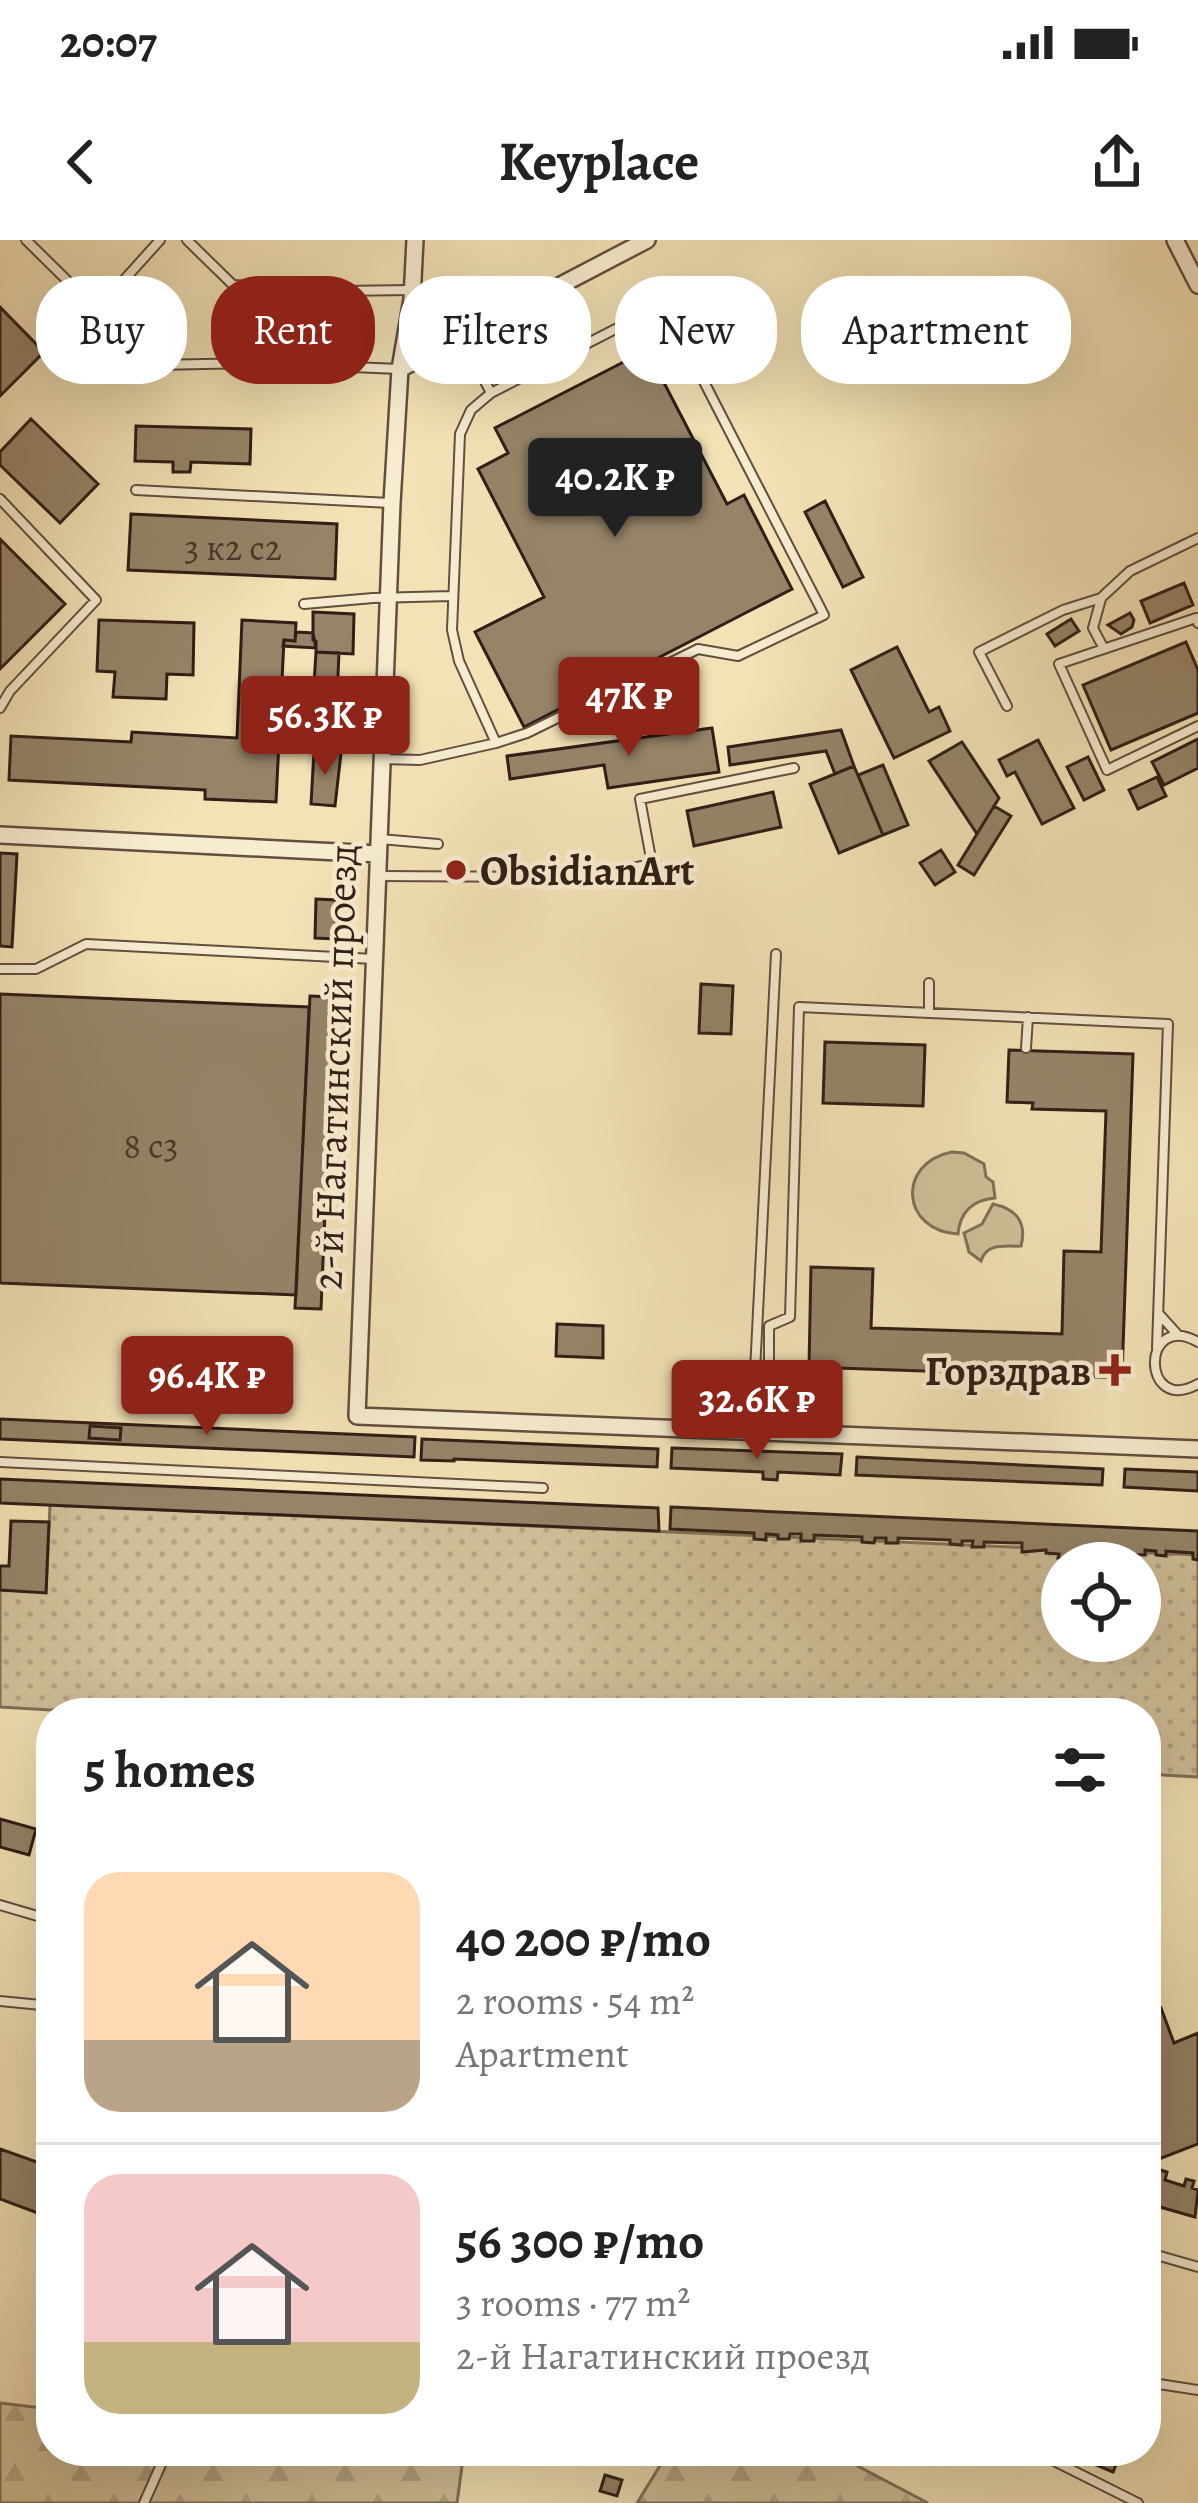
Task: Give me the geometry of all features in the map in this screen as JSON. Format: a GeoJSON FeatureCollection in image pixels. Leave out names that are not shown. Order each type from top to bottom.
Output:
{"type":"FeatureCollection","features":[{"type":"Feature","properties":{"kind":"street","name":"2-й Нагатинский проезд"},"geometry":{"type":"LineString","coordinates":[[413,276],[415,240]]}},
{"type":"Feature","properties":{"kind":"street"},"geometry":{"type":"LineString","coordinates":[[579,276],[647,240]]}},
{"type":"Feature","properties":{"kind":"street"},"geometry":{"type":"LineString","coordinates":[[1174,240],[1198,284]]}},
{"type":"Feature","properties":{"kind":"street","name":"2-й Нагатинский проезд"},"geometry":{"type":"LineString","coordinates":[[399,384],[380,759],[357,1416],[1198,1449]]}},
{"type":"Feature","properties":{"kind":"street"},"geometry":{"type":"LineString","coordinates":[[0,835],[378,846]]}},
{"type":"Feature","properties":{"kind":"lane"},"geometry":{"type":"LineString","coordinates":[[26,240],[63,276]]}},
{"type":"Feature","properties":{"kind":"lane"},"geometry":{"type":"LineString","coordinates":[[128,276],[160,240]]}},
{"type":"Feature","properties":{"kind":"lane"},"geometry":{"type":"LineString","coordinates":[[187,240],[224,276]]}},
{"type":"Feature","properties":{"kind":"lane"},"geometry":{"type":"LineString","coordinates":[[380,759],[420,760],[527,733],[698,649],[738,656],[824,615],[664,304],[591,340]]}},
{"type":"Feature","properties":{"kind":"lane"},"geometry":{"type":"LineString","coordinates":[[485,384],[490,393]]}},
{"type":"Feature","properties":{"kind":"lane"},"geometry":{"type":"LineString","coordinates":[[496,743],[459,661],[451,596],[460,434],[471,410],[507,384]]}},
{"type":"Feature","properties":{"kind":"lane"},"geometry":{"type":"LineString","coordinates":[[136,490],[392,503]]}},
{"type":"Feature","properties":{"kind":"lane"},"geometry":{"type":"LineString","coordinates":[[0,499],[96,600],[10,691],[0,708]]}},
{"type":"Feature","properties":{"kind":"lane"},"geometry":{"type":"LineString","coordinates":[[1007,706],[979,652],[1064,610],[1102,598],[1130,571],[1198,538]]}},
{"type":"Feature","properties":{"kind":"lane"},"geometry":{"type":"LineString","coordinates":[[304,604],[451,596]]}},
{"type":"Feature","properties":{"kind":"lane"},"geometry":{"type":"LineString","coordinates":[[1102,598],[1094,628],[1104,649]]}},
{"type":"Feature","properties":{"kind":"lane"},"geometry":{"type":"LineString","coordinates":[[1198,623],[1196,618],[1059,664],[1107,770],[1198,726]]}},
{"type":"Feature","properties":{"kind":"lane"},"geometry":{"type":"LineString","coordinates":[[378,875],[587,877],[652,864],[640,799],[794,768]]}},
{"type":"Feature","properties":{"kind":"lane"},"geometry":{"type":"LineString","coordinates":[[378,846],[438,844]]}},
{"type":"Feature","properties":{"kind":"lane"},"geometry":{"type":"LineString","coordinates":[[0,969],[36,969],[86,944],[376,959]]}},
{"type":"Feature","properties":{"kind":"lane"},"geometry":{"type":"LineString","coordinates":[[760,1431],[776,954]]}},
{"type":"Feature","properties":{"kind":"lane"},"geometry":{"type":"LineString","coordinates":[[928,1012],[929,983]]}},
{"type":"Feature","properties":{"kind":"lane"},"geometry":{"type":"LineString","coordinates":[[760,1431],[769,1326],[790,1317],[799,1007],[1168,1024],[1153,1366],[1162,1383],[1179,1390],[1198,1384]]}},
{"type":"Feature","properties":{"kind":"lane"},"geometry":{"type":"LineString","coordinates":[[1026,1048],[1028,1017]]}},
{"type":"Feature","properties":{"kind":"lane"},"geometry":{"type":"LineString","coordinates":[[1158,1314],[1178,1335],[1198,1342]]}},
{"type":"Feature","properties":{"kind":"lane"},"geometry":{"type":"LineString","coordinates":[[1157,1348],[1178,1335]]}},
{"type":"Feature","properties":{"kind":"lane"},"geometry":{"type":"LineString","coordinates":[[0,1462],[543,1488]]}},
{"type":"Feature","properties":{"kind":"lane"},"geometry":{"type":"LineString","coordinates":[[0,1905],[36,1916]]}},
{"type":"Feature","properties":{"kind":"lane"},"geometry":{"type":"LineString","coordinates":[[0,2001],[36,2005]]}},
{"type":"Feature","properties":{"kind":"lane"},"geometry":{"type":"LineString","coordinates":[[1161,2256],[1198,2267]]}},
{"type":"Feature","properties":{"kind":"lane"},"geometry":{"type":"LineString","coordinates":[[1161,2384],[1198,2390]]}},
{"type":"Feature","properties":{"kind":"lane"},"geometry":{"type":"LineString","coordinates":[[144,2503],[160,2466]]}},
{"type":"Feature","properties":{"kind":"lane"},"geometry":{"type":"LineString","coordinates":[[1064,2466],[1138,2503]]}},
{"type":"Feature","properties":{"kind":"green space"},"geometry":{"type":"Polygon","coordinates":[[[952,1152],[984,1164],[995,1198],[969,1208],[958,1234],[925,1221],[913,1196],[921,1169],[952,1152]]]}},
{"type":"Feature","properties":{"kind":"green space"},"geometry":{"type":"Polygon","coordinates":[[[993,1204],[1018,1218],[1023,1230],[1021,1246],[992,1248],[981,1261],[969,1252],[964,1233],[982,1224],[993,1204]]]}},
{"type":"Feature","properties":{"kind":"green space"},"geometry":{"type":"Polygon","coordinates":[[[50,1505],[1041,1548],[1041,1662],[1161,1662],[1161,1553],[1198,1555],[1198,1777],[1161,1775],[1161,1698],[36,1698],[36,1709],[0,1707],[0,1590],[46,1592],[50,1505]]]}},
{"type":"Feature","properties":{"kind":"green space"},"geometry":{"type":"Polygon","coordinates":[[[0,2403],[36,2407],[36,2466],[462,2466],[457,2503],[0,2503],[0,2403]]]}},
{"type":"Feature","properties":{"kind":"green space"},"geometry":{"type":"Polygon","coordinates":[[[660,2466],[858,2466],[928,2503],[637,2503],[660,2466]]]}},
{"type":"Feature","properties":{"kind":"building"},"geometry":{"type":"Polygon","coordinates":[[[0,307],[36,344],[36,360],[0,396],[0,307]]]}},
{"type":"Feature","properties":{"kind":"building"},"geometry":{"type":"Polygon","coordinates":[[[615,366],[615,384],[665,384],[727,504],[744,495],[792,589],[524,727],[475,632],[544,597],[478,469],[508,453],[495,428],[581,384],[591,384],[591,379],[615,366]]]}},
{"type":"Feature","properties":{"kind":"building"},"geometry":{"type":"Polygon","coordinates":[[[31,419],[98,484],[60,523],[0,465],[0,452],[31,419]]]}},
{"type":"Feature","properties":{"kind":"building"},"geometry":{"type":"Polygon","coordinates":[[[136,426],[251,429],[250,464],[191,462],[190,472],[173,472],[173,462],[135,461],[136,426]]]}},
{"type":"Feature","properties":{"kind":"building"},"geometry":{"type":"Polygon","coordinates":[[[825,501],[863,577],[843,587],[805,512],[825,501]]]}},
{"type":"Feature","properties":{"kind":"building"},"geometry":{"type":"Polygon","coordinates":[[[131,514],[337,524],[335,579],[128,570],[131,514]]]}},
{"type":"Feature","properties":{"kind":"building"},"geometry":{"type":"Polygon","coordinates":[[[0,539],[65,604],[0,669],[0,539]]]}},
{"type":"Feature","properties":{"kind":"building"},"geometry":{"type":"Polygon","coordinates":[[[1184,583],[1193,605],[1150,623],[1141,601],[1184,583]]]}},
{"type":"Feature","properties":{"kind":"building"},"geometry":{"type":"Polygon","coordinates":[[[313,612],[354,614],[353,654],[316,652],[313,612]]]}},
{"type":"Feature","properties":{"kind":"building"},"geometry":{"type":"Polygon","coordinates":[[[1130,613],[1132,627],[1121,634],[1108,625],[1130,613]]]}},
{"type":"Feature","properties":{"kind":"building"},"geometry":{"type":"Polygon","coordinates":[[[1071,619],[1079,631],[1055,646],[1047,634],[1071,619]]]}},
{"type":"Feature","properties":{"kind":"building"},"geometry":{"type":"Polygon","coordinates":[[[99,620],[194,623],[193,675],[167,674],[166,699],[113,697],[115,672],[97,671],[99,620]]]}},
{"type":"Feature","properties":{"kind":"building"},"geometry":{"type":"Polygon","coordinates":[[[242,620],[296,623],[295,641],[284,640],[276,802],[205,799],[205,790],[9,780],[11,736],[131,742],[132,732],[237,738],[242,620]]]}},
{"type":"Feature","properties":{"kind":"building"},"geometry":{"type":"Polygon","coordinates":[[[296,632],[313,633],[316,648],[283,646],[284,640],[295,641],[296,632]]]}},
{"type":"Feature","properties":{"kind":"building"},"geometry":{"type":"Polygon","coordinates":[[[1186,642],[1198,670],[1198,713],[1111,750],[1083,685],[1186,642]]]}},
{"type":"Feature","properties":{"kind":"building"},"geometry":{"type":"Polygon","coordinates":[[[897,647],[929,712],[939,707],[950,731],[894,758],[851,670],[897,647]]]}},
{"type":"Feature","properties":{"kind":"building"},"geometry":{"type":"Polygon","coordinates":[[[316,652],[339,653],[336,718],[312,717],[316,652]]]}},
{"type":"Feature","properties":{"kind":"building"},"geometry":{"type":"Polygon","coordinates":[[[712,728],[719,772],[608,788],[604,765],[510,779],[507,756],[712,728]]]}},
{"type":"Feature","properties":{"kind":"building"},"geometry":{"type":"Polygon","coordinates":[[[841,730],[854,766],[835,774],[826,751],[730,765],[728,747],[841,730]]]}},
{"type":"Feature","properties":{"kind":"building"},"geometry":{"type":"Polygon","coordinates":[[[1198,739],[1198,768],[1164,785],[1152,762],[1198,739]]]}},
{"type":"Feature","properties":{"kind":"building"},"geometry":{"type":"Polygon","coordinates":[[[1038,740],[1074,808],[1042,824],[1015,772],[1007,776],[999,760],[1038,740]]]}},
{"type":"Feature","properties":{"kind":"building"},"geometry":{"type":"Polygon","coordinates":[[[962,742],[999,798],[977,834],[929,761],[962,742]]]}},
{"type":"Feature","properties":{"kind":"building"},"geometry":{"type":"Polygon","coordinates":[[[314,751],[341,753],[335,806],[311,804],[314,751]]]}},
{"type":"Feature","properties":{"kind":"building"},"geometry":{"type":"Polygon","coordinates":[[[1088,757],[1104,790],[1084,800],[1067,767],[1088,757]]]}},
{"type":"Feature","properties":{"kind":"building"},"geometry":{"type":"Polygon","coordinates":[[[883,765],[908,825],[883,835],[858,775],[883,765]]]}},
{"type":"Feature","properties":{"kind":"building"},"geometry":{"type":"Polygon","coordinates":[[[854,766],[883,835],[839,853],[810,784],[854,766]]]}},
{"type":"Feature","properties":{"kind":"building"},"geometry":{"type":"Polygon","coordinates":[[[1157,777],[1166,796],[1138,809],[1129,790],[1157,777]]]}},
{"type":"Feature","properties":{"kind":"building"},"geometry":{"type":"Polygon","coordinates":[[[773,792],[781,827],[694,846],[687,811],[773,792]]]}},
{"type":"Feature","properties":{"kind":"building"},"geometry":{"type":"Polygon","coordinates":[[[994,806],[1011,816],[974,875],[958,865],[994,806]]]}},
{"type":"Feature","properties":{"kind":"building"},"geometry":{"type":"Polygon","coordinates":[[[941,850],[955,872],[935,885],[920,863],[941,850]]]}},
{"type":"Feature","properties":{"kind":"building"},"geometry":{"type":"Polygon","coordinates":[[[0,853],[17,854],[12,947],[0,946],[0,853]]]}},
{"type":"Feature","properties":{"kind":"building"},"geometry":{"type":"Polygon","coordinates":[[[316,899],[336,900],[335,939],[315,938],[316,899]]]}},
{"type":"Feature","properties":{"kind":"building"},"geometry":{"type":"Polygon","coordinates":[[[701,984],[733,986],[731,1034],[699,1033],[701,984]]]}},
{"type":"Feature","properties":{"kind":"building"},"geometry":{"type":"Polygon","coordinates":[[[0,994],[309,1007],[296,1295],[0,1283],[0,994]]]}},
{"type":"Feature","properties":{"kind":"building"},"geometry":{"type":"Polygon","coordinates":[[[310,996],[334,997],[321,1309],[295,1308],[310,996]]]}},
{"type":"Feature","properties":{"kind":"building"},"geometry":{"type":"Polygon","coordinates":[[[825,1042],[925,1045],[923,1106],[823,1103],[825,1042]]]}},
{"type":"Feature","properties":{"kind":"building"},"geometry":{"type":"Polygon","coordinates":[[[1009,1050],[1133,1054],[1122,1378],[809,1367],[811,1267],[873,1269],[871,1328],[1062,1334],[1064,1251],[1101,1252],[1106,1111],[1032,1109],[1033,1103],[1007,1102],[1009,1050]]]}},
{"type":"Feature","properties":{"kind":"building"},"geometry":{"type":"Polygon","coordinates":[[[557,1324],[603,1326],[603,1358],[556,1356],[557,1324]]]}},
{"type":"Feature","properties":{"kind":"building"},"geometry":{"type":"Polygon","coordinates":[[[0,1419],[415,1437],[414,1457],[0,1439],[0,1419]]]}},
{"type":"Feature","properties":{"kind":"building"},"geometry":{"type":"Polygon","coordinates":[[[90,1426],[121,1428],[120,1440],[89,1438],[90,1426]]]}},
{"type":"Feature","properties":{"kind":"building"},"geometry":{"type":"Polygon","coordinates":[[[422,1439],[658,1449],[657,1467],[421,1460],[422,1439]]]}},
{"type":"Feature","properties":{"kind":"building"},"geometry":{"type":"Polygon","coordinates":[[[672,1448],[842,1454],[840,1475],[778,1472],[777,1480],[763,1479],[763,1472],[671,1468],[672,1448]]]}},
{"type":"Feature","properties":{"kind":"building"},"geometry":{"type":"Polygon","coordinates":[[[857,1457],[1103,1469],[1102,1485],[856,1475],[857,1457]]]}},
{"type":"Feature","properties":{"kind":"building"},"geometry":{"type":"Polygon","coordinates":[[[1125,1469],[1198,1472],[1198,1491],[1124,1487],[1125,1469]]]}},
{"type":"Feature","properties":{"kind":"building"},"geometry":{"type":"Polygon","coordinates":[[[0,1479],[658,1508],[659,1531],[0,1503],[0,1479]]]}},
{"type":"Feature","properties":{"kind":"building"},"geometry":{"type":"Polygon","coordinates":[[[671,1507],[1198,1531],[1198,1560],[1193,1553],[1166,1551],[1166,1556],[1161,1556],[1161,1542],[1041,1542],[1041,1550],[1022,1552],[1022,1543],[984,1542],[984,1547],[972,1547],[973,1541],[962,1541],[962,1545],[950,1544],[950,1540],[898,1538],[898,1543],[886,1543],[886,1538],[875,1538],[874,1543],[862,1542],[862,1537],[814,1535],[814,1541],[801,1541],[801,1534],[778,1539],[778,1535],[766,1534],[766,1540],[754,1539],[754,1533],[670,1529],[671,1507]]]}},
{"type":"Feature","properties":{"kind":"building"},"geometry":{"type":"Polygon","coordinates":[[[11,1521],[49,1522],[46,1593],[0,1590],[0,1566],[9,1566],[11,1521]]]}},
{"type":"Feature","properties":{"kind":"building"},"geometry":{"type":"Polygon","coordinates":[[[0,1819],[36,1829],[29,1855],[0,1847],[0,1819]]]}},
{"type":"Feature","properties":{"kind":"building"},"geometry":{"type":"Polygon","coordinates":[[[1161,2008],[1174,2043],[1198,2033],[1198,2144],[1161,2158],[1161,2008]]]}},
{"type":"Feature","properties":{"kind":"building"},"geometry":{"type":"Polygon","coordinates":[[[0,2149],[36,2162],[36,2212],[0,2199],[0,2149]]]}},
{"type":"Feature","properties":{"kind":"building"},"geometry":{"type":"Polygon","coordinates":[[[1161,2170],[1167,2172],[1165,2180],[1184,2186],[1186,2179],[1194,2181],[1192,2188],[1198,2190],[1195,2217],[1161,2207],[1161,2170]]]}},
{"type":"Feature","properties":{"kind":"building"},"geometry":{"type":"Polygon","coordinates":[[[605,2475],[622,2480],[617,2496],[600,2491],[605,2475]]]}},
{"type":"Feature","properties":{"kind":"place","name":"ObsidianArt"},"geometry":{"type":"Point","coordinates":[456,870]}},
{"type":"Feature","properties":{"kind":"place","name":"Горздрав"},"geometry":{"type":"Point","coordinates":[1115,1370]}}]}
